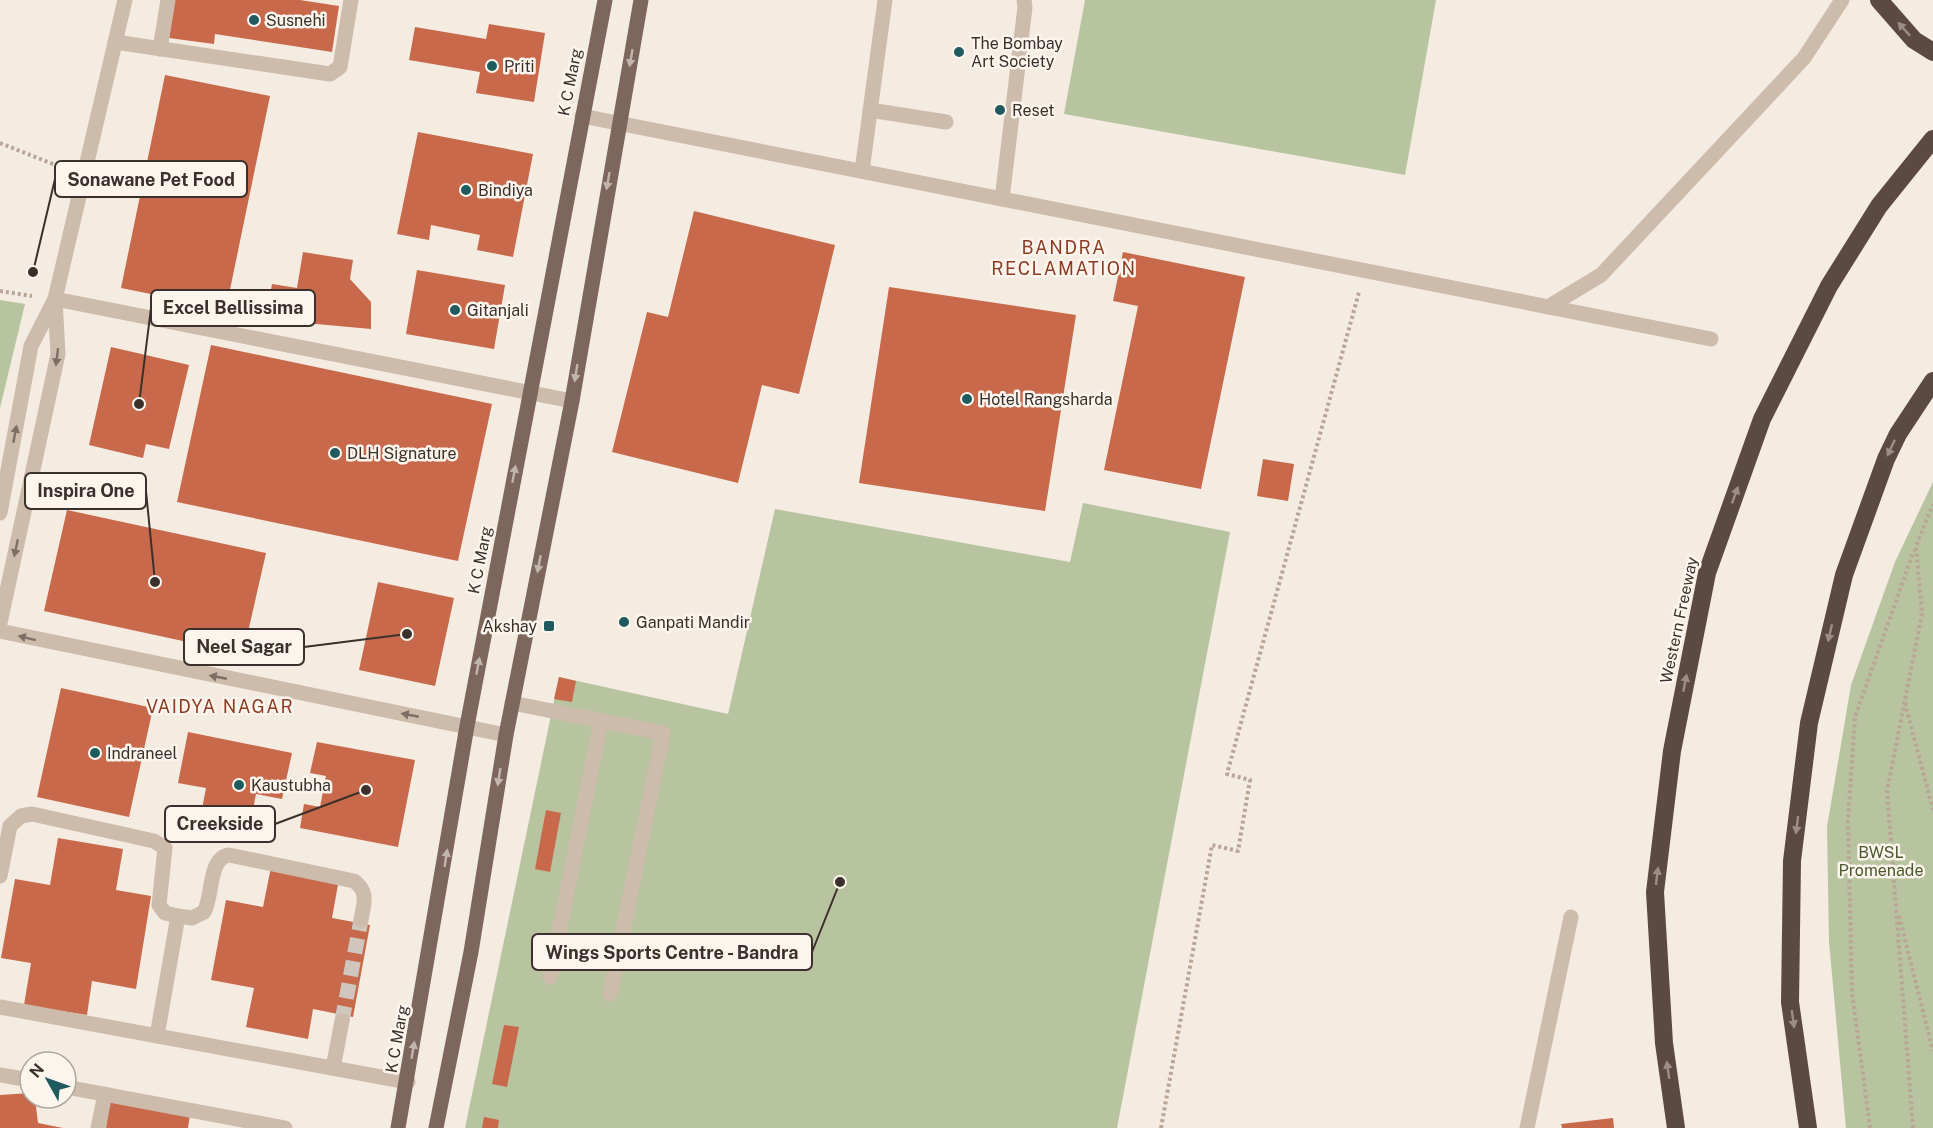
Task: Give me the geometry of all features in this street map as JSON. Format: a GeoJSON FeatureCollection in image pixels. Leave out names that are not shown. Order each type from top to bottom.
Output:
{"type":"FeatureCollection","features":[{"type":"Feature","properties":{"kind":"highway"},"geometry":{"type":"LineString","coordinates":[[1879,0],[1914,40],[1933,52]]}},
{"type":"Feature","properties":{"kind":"highway","name":"Western Freeway"},"geometry":{"type":"LineString","coordinates":[[1676,1128],[1664,1043],[1655,892],[1672,751],[1707,573],[1762,419],[1829,286],[1879,206],[1933,138]]}},
{"type":"Feature","properties":{"kind":"highway"},"geometry":{"type":"LineString","coordinates":[[1808,1128],[1790,1002],[1792,861],[1809,723],[1844,575],[1886,459],[1908,418],[1933,381]]}},
{"type":"Feature","properties":{"kind":"highway"},"geometry":{"type":"LineString","coordinates":[[1908,418],[1933,389]]}},
{"type":"Feature","properties":{"kind":"main road","name":"K C Marg"},"geometry":{"type":"LineString","coordinates":[[398,1128],[408,1082],[467,726],[605,0]]}},
{"type":"Feature","properties":{"kind":"main road"},"geometry":{"type":"LineString","coordinates":[[436,1128],[471,952],[506,735],[572,401],[641,0]]}},
{"type":"Feature","properties":{"kind":"street"},"geometry":{"type":"LineString","coordinates":[[0,513],[31,346],[55,299],[124,0]]}},
{"type":"Feature","properties":{"kind":"street"},"geometry":{"type":"LineString","coordinates":[[160,49],[168,0]]}},
{"type":"Feature","properties":{"kind":"street"},"geometry":{"type":"LineString","coordinates":[[115,42],[330,74],[340,67],[351,0]]}},
{"type":"Feature","properties":{"kind":"street"},"geometry":{"type":"LineString","coordinates":[[862,171],[885,0]]}},
{"type":"Feature","properties":{"kind":"street"},"geometry":{"type":"LineString","coordinates":[[1002,199],[1024,0]]}},
{"type":"Feature","properties":{"kind":"street"},"geometry":{"type":"LineString","coordinates":[[1548,307],[1601,275],[1804,58],[1842,0]]}},
{"type":"Feature","properties":{"kind":"street"},"geometry":{"type":"LineString","coordinates":[[870,110],[946,122]]}},
{"type":"Feature","properties":{"kind":"street"},"geometry":{"type":"LineString","coordinates":[[582,116],[1711,339]]}},
{"type":"Feature","properties":{"kind":"street"},"geometry":{"type":"LineString","coordinates":[[55,299],[358,361],[530,391],[572,401]]}},
{"type":"Feature","properties":{"kind":"street"},"geometry":{"type":"LineString","coordinates":[[0,623],[58,354],[55,299]]}},
{"type":"Feature","properties":{"kind":"street"},"geometry":{"type":"LineString","coordinates":[[0,631],[506,735]]}},
{"type":"Feature","properties":{"kind":"street"},"geometry":{"type":"LineString","coordinates":[[512,703],[663,734],[610,994]]}},
{"type":"Feature","properties":{"kind":"street"},"geometry":{"type":"LineString","coordinates":[[550,977],[601,721]]}},
{"type":"Feature","properties":{"kind":"street"},"geometry":{"type":"LineString","coordinates":[[0,876],[10,826],[21,816],[32,814],[143,839],[165,848],[159,905],[165,912],[192,918],[204,912],[217,863],[224,856],[230,855],[354,881],[366,896],[361,920]]}},
{"type":"Feature","properties":{"kind":"street"},"geometry":{"type":"LineString","coordinates":[[157,1036],[178,916]]}},
{"type":"Feature","properties":{"kind":"street"},"geometry":{"type":"LineString","coordinates":[[1527,1128],[1571,917]]}},
{"type":"Feature","properties":{"kind":"street"},"geometry":{"type":"LineString","coordinates":[[0,1007],[408,1082]]}},
{"type":"Feature","properties":{"kind":"street"},"geometry":{"type":"LineString","coordinates":[[333,1068],[342,1021]]}},
{"type":"Feature","properties":{"kind":"street"},"geometry":{"type":"LineString","coordinates":[[0,1075],[18,1078]]}},
{"type":"Feature","properties":{"kind":"street"},"geometry":{"type":"LineString","coordinates":[[78,1089],[285,1128]]}},
{"type":"Feature","properties":{"kind":"street"},"geometry":{"type":"LineString","coordinates":[[98,1128],[105,1094]]}},
{"type":"Feature","properties":{"kind":"street"},"geometry":{"type":"LineString","coordinates":[[198,1128],[201,1112]]}},
{"type":"Feature","properties":{"kind":"path"},"geometry":{"type":"LineString","coordinates":[[0,143],[83,177]]}},
{"type":"Feature","properties":{"kind":"path"},"geometry":{"type":"LineString","coordinates":[[1161,1128],[1212,845],[1238,851],[1250,780],[1227,774],[1365,271]]}},
{"type":"Feature","properties":{"kind":"path"},"geometry":{"type":"LineString","coordinates":[[1870,1128],[1852,993],[1848,821],[1855,717],[1933,504]]}},
{"type":"Feature","properties":{"kind":"path"},"geometry":{"type":"LineString","coordinates":[[1913,1128],[1887,790],[1922,614],[1916,546]]}},
{"type":"Feature","properties":{"kind":"path"},"geometry":{"type":"LineString","coordinates":[[1904,701],[1933,810]]}},
{"type":"Feature","properties":{"kind":"path"},"geometry":{"type":"LineString","coordinates":[[1896,903],[1933,1051]]}},
{"type":"Feature","properties":{"kind":"green space"},"geometry":{"type":"Polygon","coordinates":[[[1085,0],[1436,0],[1405,175],[1064,114],[1085,0]]]}},
{"type":"Feature","properties":{"kind":"green space"},"geometry":{"type":"Polygon","coordinates":[[[0,300],[25,304],[0,408],[0,300]]]}},
{"type":"Feature","properties":{"kind":"green space","name":"BWSL Promenade"},"geometry":{"type":"Polygon","coordinates":[[[1933,482],[1933,1128],[1846,1128],[1829,941],[1827,827],[1851,685],[1895,562],[1933,482]]]}},
{"type":"Feature","properties":{"kind":"green space"},"geometry":{"type":"Polygon","coordinates":[[[1083,503],[1230,532],[1117,1128],[465,1128],[559,677],[728,714],[775,509],[1070,562],[1083,503]]]}},
{"type":"Feature","properties":{"kind":"building","name":"Susnehi"},"geometry":{"type":"Polygon","coordinates":[[[175,0],[300,0],[339,6],[332,52],[215,34],[214,44],[169,38],[175,0]]]}},
{"type":"Feature","properties":{"kind":"building","name":"Priti"},"geometry":{"type":"Polygon","coordinates":[[[489,24],[545,33],[534,102],[476,93],[480,72],[409,60],[415,27],[486,39],[489,24]]]}},
{"type":"Feature","properties":{"kind":"building"},"geometry":{"type":"Polygon","coordinates":[[[165,75],[270,96],[226,309],[121,288],[165,75]]]}},
{"type":"Feature","properties":{"kind":"building","name":"Bindiya"},"geometry":{"type":"Polygon","coordinates":[[[418,132],[533,154],[513,257],[477,250],[480,235],[431,225],[429,240],[397,234],[418,132]]]}},
{"type":"Feature","properties":{"kind":"building"},"geometry":{"type":"Polygon","coordinates":[[[694,211],[835,245],[799,394],[762,385],[738,483],[612,452],[647,312],[668,317],[694,211]]]}},
{"type":"Feature","properties":{"kind":"building"},"geometry":{"type":"Polygon","coordinates":[[[303,252],[353,260],[350,279],[371,302],[371,329],[294,322],[295,314],[267,312],[272,284],[297,288],[303,252]]]}},
{"type":"Feature","properties":{"kind":"building"},"geometry":{"type":"Polygon","coordinates":[[[1123,252],[1245,277],[1201,489],[1104,470],[1138,306],[1113,301],[1123,252]]]}},
{"type":"Feature","properties":{"kind":"building","name":"Gitanjali"},"geometry":{"type":"Polygon","coordinates":[[[417,270],[505,285],[494,349],[406,334],[417,270]]]}},
{"type":"Feature","properties":{"kind":"building","name":"Hotel Rangsharda"},"geometry":{"type":"Polygon","coordinates":[[[889,287],[1076,315],[1045,511],[859,483],[889,287]]]}},
{"type":"Feature","properties":{"kind":"building","name":"DLH Signature"},"geometry":{"type":"Polygon","coordinates":[[[211,345],[492,404],[458,561],[177,502],[211,345]]]}},
{"type":"Feature","properties":{"kind":"building"},"geometry":{"type":"Polygon","coordinates":[[[111,347],[189,365],[169,449],[146,444],[143,458],[89,445],[111,347]]]}},
{"type":"Feature","properties":{"kind":"building"},"geometry":{"type":"Polygon","coordinates":[[[1263,459],[1294,464],[1288,501],[1257,496],[1263,459]]]}},
{"type":"Feature","properties":{"kind":"building"},"geometry":{"type":"Polygon","coordinates":[[[67,510],[266,553],[243,654],[44,611],[67,510]]]}},
{"type":"Feature","properties":{"kind":"building"},"geometry":{"type":"Polygon","coordinates":[[[378,582],[454,598],[435,686],[359,670],[378,582]]]}},
{"type":"Feature","properties":{"kind":"building"},"geometry":{"type":"Polygon","coordinates":[[[559,677],[576,681],[572,702],[554,699],[559,677]]]}},
{"type":"Feature","properties":{"kind":"building","name":"Indraneel"},"geometry":{"type":"Polygon","coordinates":[[[61,688],[153,708],[129,817],[37,797],[61,688]]]}},
{"type":"Feature","properties":{"kind":"building","name":"Kaustubha"},"geometry":{"type":"Polygon","coordinates":[[[188,732],[292,753],[282,799],[256,794],[247,840],[198,830],[206,788],[178,783],[188,732]]]}},
{"type":"Feature","properties":{"kind":"building"},"geometry":{"type":"Polygon","coordinates":[[[317,742],[415,760],[398,847],[300,828],[304,804],[320,807],[326,776],[310,773],[317,742]]]}},
{"type":"Feature","properties":{"kind":"building"},"geometry":{"type":"Polygon","coordinates":[[[546,810],[561,813],[550,872],[535,869],[546,810]]]}},
{"type":"Feature","properties":{"kind":"building"},"geometry":{"type":"Polygon","coordinates":[[[58,838],[123,849],[116,890],[151,896],[136,989],[92,981],[87,1015],[24,1005],[31,963],[1,958],[15,879],[50,885],[58,838]]]}},
{"type":"Feature","properties":{"kind":"building"},"geometry":{"type":"Polygon","coordinates":[[[271,867],[339,879],[332,918],[370,925],[353,1017],[313,1009],[308,1039],[246,1027],[254,988],[211,980],[226,900],[263,907],[271,867]]]}},
{"type":"Feature","properties":{"kind":"building"},"geometry":{"type":"Polygon","coordinates":[[[504,1025],[519,1027],[507,1087],[492,1084],[504,1025]]]}},
{"type":"Feature","properties":{"kind":"building"},"geometry":{"type":"Polygon","coordinates":[[[18,1094],[18,1110],[36,1110],[38,1123],[63,1128],[0,1128],[0,1095],[18,1094]]]}},
{"type":"Feature","properties":{"kind":"building"},"geometry":{"type":"Polygon","coordinates":[[[110,1102],[190,1115],[188,1128],[106,1128],[110,1102]]]}},
{"type":"Feature","properties":{"kind":"building"},"geometry":{"type":"Polygon","coordinates":[[[484,1117],[499,1120],[498,1128],[482,1128],[484,1117]]]}},
{"type":"Feature","properties":{"kind":"building"},"geometry":{"type":"Polygon","coordinates":[[[1613,1118],[1614,1128],[1562,1128],[1561,1124],[1613,1118]]]}},
{"type":"Feature","properties":{"kind":"tunnel"},"geometry":{"type":"LineString","coordinates":[[342,1021],[361,920]]}},
{"type":"Feature","properties":{"kind":"place","name":"Susnehi"},"geometry":{"type":"Point","coordinates":[254,20]}},
{"type":"Feature","properties":{"kind":"place","name":"The Bombay Art Society"},"geometry":{"type":"Point","coordinates":[959,52]}},
{"type":"Feature","properties":{"kind":"place","name":"Priti"},"geometry":{"type":"Point","coordinates":[492,66]}},
{"type":"Feature","properties":{"kind":"place","name":"Reset"},"geometry":{"type":"Point","coordinates":[1000,110]}},
{"type":"Feature","properties":{"kind":"place","name":"Bindiya"},"geometry":{"type":"Point","coordinates":[466,190]}},
{"type":"Feature","properties":{"kind":"place","name":"Sonawane Pet Food"},"geometry":{"type":"Point","coordinates":[33,272]}},
{"type":"Feature","properties":{"kind":"place","name":"Gitanjali"},"geometry":{"type":"Point","coordinates":[455,310]}},
{"type":"Feature","properties":{"kind":"place","name":"Hotel Rangsharda"},"geometry":{"type":"Point","coordinates":[967,399]}},
{"type":"Feature","properties":{"kind":"place","name":"Excel Bellissima"},"geometry":{"type":"Point","coordinates":[139,404]}},
{"type":"Feature","properties":{"kind":"place","name":"DLH Signature"},"geometry":{"type":"Point","coordinates":[335,453]}},
{"type":"Feature","properties":{"kind":"place","name":"Inspira One"},"geometry":{"type":"Point","coordinates":[155,582]}},
{"type":"Feature","properties":{"kind":"place","name":"Ganpati Mandir"},"geometry":{"type":"Point","coordinates":[624,622]}},
{"type":"Feature","properties":{"kind":"place","name":"Akshay"},"geometry":{"type":"Point","coordinates":[549,626]}},
{"type":"Feature","properties":{"kind":"place","name":"Neel Sagar"},"geometry":{"type":"Point","coordinates":[407,634]}},
{"type":"Feature","properties":{"kind":"place","name":"Indraneel"},"geometry":{"type":"Point","coordinates":[95,753]}},
{"type":"Feature","properties":{"kind":"place","name":"Kaustubha"},"geometry":{"type":"Point","coordinates":[239,785]}},
{"type":"Feature","properties":{"kind":"place","name":"Creekside"},"geometry":{"type":"Point","coordinates":[366,790]}},
{"type":"Feature","properties":{"kind":"place","name":"Wings Sports Centre - Bandra"},"geometry":{"type":"Point","coordinates":[840,882]}},
{"type":"Feature","properties":{"kind":"district","name":"BANDRA RECLAMATION"},"geometry":{"type":"Point","coordinates":[1064,257]}},
{"type":"Feature","properties":{"kind":"district","name":"VAIDYA NAGAR"},"geometry":{"type":"Point","coordinates":[220,706]}}]}
